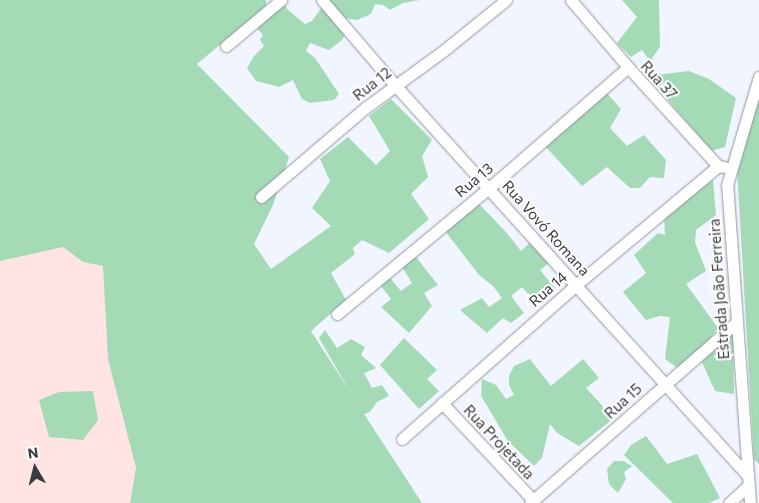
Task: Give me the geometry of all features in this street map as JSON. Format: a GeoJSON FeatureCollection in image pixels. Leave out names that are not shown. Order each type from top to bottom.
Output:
{"type":"FeatureCollection","features":[{"type":"Feature","properties":{"kind":"street"},"geometry":{"type":"LineString","coordinates":[[226,46],[281,0]]}},
{"type":"Feature","properties":{"kind":"street","name":"Rua Vovó Romana"},"geometry":{"type":"LineString","coordinates":[[322,0],[394,84],[577,284],[748,481]]}},
{"type":"Feature","properties":{"kind":"street","name":"Rua 12"},"geometry":{"type":"LineString","coordinates":[[261,197],[394,84],[442,51],[506,0]]}},
{"type":"Feature","properties":{"kind":"street","name":"Rua 37"},"geometry":{"type":"LineString","coordinates":[[571,0],[628,67],[718,166]]}},
{"type":"Feature","properties":{"kind":"street","name":"Rua 13"},"geometry":{"type":"LineString","coordinates":[[337,314],[489,188],[628,67]]}},
{"type":"Feature","properties":{"kind":"street","name":"Estrada João Ferreira"},"geometry":{"type":"LineString","coordinates":[[750,503],[728,185],[759,77]]}},
{"type":"Feature","properties":{"kind":"street"},"geometry":{"type":"LineString","coordinates":[[718,166],[732,168]]}},
{"type":"Feature","properties":{"kind":"street","name":"Rua 14"},"geometry":{"type":"LineString","coordinates":[[402,439],[577,284],[718,166]]}},
{"type":"Feature","properties":{"kind":"street","name":"Rua 15"},"geometry":{"type":"LineString","coordinates":[[532,502],[664,384],[737,322]]}},
{"type":"Feature","properties":{"kind":"street","name":"Rua Projetada"},"geometry":{"type":"LineString","coordinates":[[442,403],[532,502]]}},
{"type":"Feature","properties":{"kind":"street"},"geometry":{"type":"LineString","coordinates":[[729,503],[748,481]]}},
{"type":"Feature","properties":{"kind":"shaded area"},"geometry":{"type":"Polygon","coordinates":[[[0,35],[339,503],[0,503],[0,35]]]}},
{"type":"Feature","properties":{"kind":"green space"},"geometry":{"type":"Polygon","coordinates":[[[0,0],[266,0],[266,6],[197,64],[289,157],[273,205],[254,244],[271,269],[331,226],[312,208],[330,181],[320,159],[348,137],[376,165],[390,151],[369,116],[391,99],[432,140],[422,156],[428,177],[411,194],[429,219],[389,253],[362,240],[353,248],[355,254],[331,273],[346,300],[311,331],[350,392],[319,338],[325,330],[337,348],[351,339],[365,347],[361,355],[376,368],[364,373],[372,388],[382,385],[389,396],[377,402],[370,412],[364,414],[422,503],[130,503],[136,468],[108,359],[103,266],[83,262],[63,247],[0,261],[0,0]]]}},
{"type":"Feature","properties":{"kind":"green space"},"geometry":{"type":"Polygon","coordinates":[[[327,0],[420,0],[403,3],[390,10],[383,5],[375,4],[371,14],[357,20],[345,18],[338,24],[346,33],[342,40],[329,50],[310,43],[306,51],[315,58],[339,94],[334,100],[310,103],[302,99],[293,80],[279,87],[256,81],[247,68],[254,56],[264,46],[260,40],[263,35],[255,26],[284,3],[287,9],[305,24],[312,21],[327,0]]]}},
{"type":"Feature","properties":{"kind":"green space"},"geometry":{"type":"Polygon","coordinates":[[[622,0],[659,0],[660,47],[650,61],[642,50],[631,57],[617,43],[637,17],[622,0]]]}},
{"type":"Feature","properties":{"kind":"green space"},"geometry":{"type":"Polygon","coordinates":[[[689,71],[709,79],[736,98],[725,147],[711,151],[648,76],[689,71]]]}},
{"type":"Feature","properties":{"kind":"green space"},"geometry":{"type":"Polygon","coordinates":[[[604,90],[621,109],[610,128],[627,146],[644,135],[666,160],[664,178],[650,177],[640,188],[630,188],[607,167],[582,186],[543,144],[604,90]]]}},
{"type":"Feature","properties":{"kind":"green space"},"geometry":{"type":"Polygon","coordinates":[[[759,94],[759,464],[754,459],[737,169],[759,94]]]}},
{"type":"Feature","properties":{"kind":"green space"},"geometry":{"type":"Polygon","coordinates":[[[713,180],[716,215],[696,230],[695,242],[706,271],[686,284],[718,328],[700,351],[686,363],[676,367],[665,359],[670,317],[660,316],[646,320],[623,292],[646,273],[634,255],[658,233],[665,235],[664,217],[713,180]]]}},
{"type":"Feature","properties":{"kind":"green space"},"geometry":{"type":"Polygon","coordinates":[[[477,202],[506,232],[521,251],[533,240],[550,262],[540,270],[555,288],[536,303],[522,287],[511,296],[524,313],[511,323],[503,318],[487,333],[460,310],[482,298],[489,307],[502,298],[493,286],[479,275],[442,227],[477,202]]]}},
{"type":"Feature","properties":{"kind":"green space"},"geometry":{"type":"Polygon","coordinates":[[[412,252],[438,285],[424,293],[432,306],[409,333],[381,307],[391,299],[380,285],[386,273],[401,291],[412,283],[399,262],[412,252]]]}},
{"type":"Feature","properties":{"kind":"green space"},"geometry":{"type":"Polygon","coordinates":[[[733,334],[734,394],[715,391],[700,358],[733,334]]]}},
{"type":"Feature","properties":{"kind":"green space"},"geometry":{"type":"Polygon","coordinates":[[[404,338],[437,370],[427,379],[439,391],[419,409],[380,365],[404,338]]]}},
{"type":"Feature","properties":{"kind":"green space"},"geometry":{"type":"Polygon","coordinates":[[[530,359],[551,386],[583,359],[599,378],[586,388],[614,418],[579,446],[557,433],[550,424],[542,458],[534,466],[508,441],[481,396],[482,379],[496,385],[506,399],[514,395],[509,385],[509,376],[514,366],[530,359]]]}},
{"type":"Feature","properties":{"kind":"green space"},"geometry":{"type":"Polygon","coordinates":[[[93,391],[98,420],[83,440],[49,437],[39,400],[59,392],[93,391]]]}},
{"type":"Feature","properties":{"kind":"green space"},"geometry":{"type":"Polygon","coordinates":[[[646,436],[667,464],[697,454],[720,498],[709,503],[673,503],[624,455],[631,445],[646,436]]]}},
{"type":"Feature","properties":{"kind":"green space"},"geometry":{"type":"Polygon","coordinates":[[[614,461],[623,461],[632,466],[624,472],[626,479],[618,493],[609,484],[607,469],[614,461]]]}}]}
